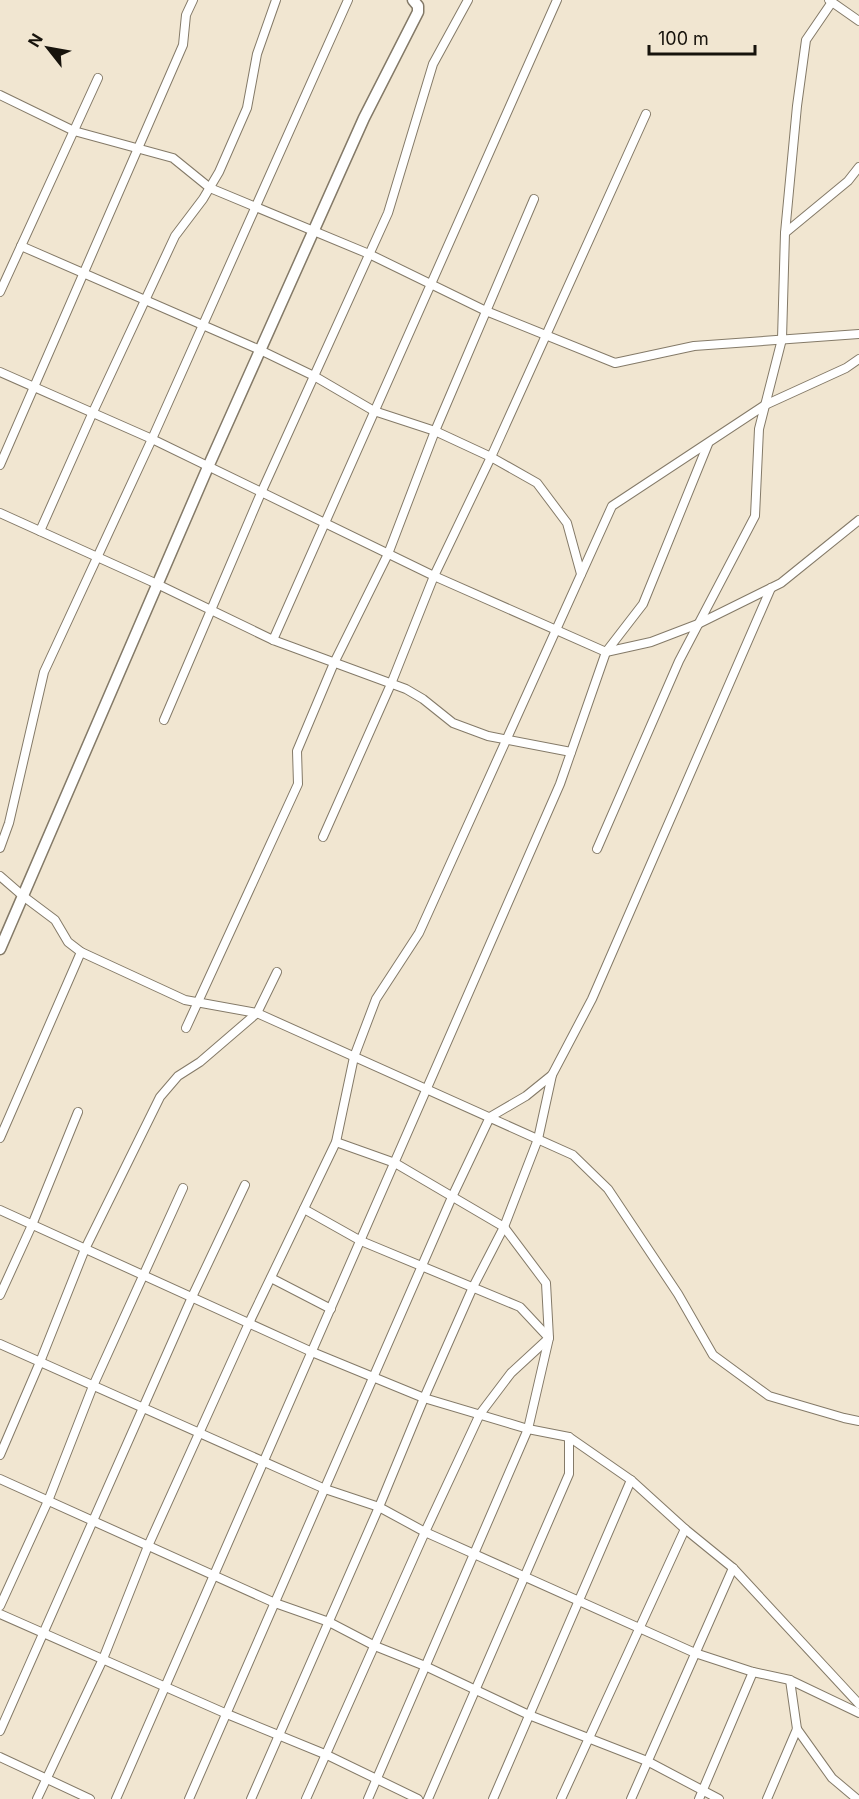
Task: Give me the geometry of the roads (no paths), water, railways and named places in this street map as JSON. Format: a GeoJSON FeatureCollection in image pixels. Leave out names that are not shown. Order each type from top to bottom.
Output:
{"type":"FeatureCollection","features":[{"type":"Feature","properties":{"kind":"main road"},"geometry":{"type":"LineString","coordinates":[[0,949],[260,350],[364,118],[418,12],[418,6],[414,0]]}},
{"type":"Feature","properties":{"kind":"street"},"geometry":{"type":"LineString","coordinates":[[0,465],[183,45],[186,15],[193,0]]}},
{"type":"Feature","properties":{"kind":"street"},"geometry":{"type":"LineString","coordinates":[[40,531],[175,236],[219,172],[247,108],[256,54],[276,0]]}},
{"type":"Feature","properties":{"kind":"street"},"geometry":{"type":"LineString","coordinates":[[0,848],[9,823],[44,672],[152,438],[348,0]]}},
{"type":"Feature","properties":{"kind":"street"},"geometry":{"type":"LineString","coordinates":[[164,720],[261,493],[388,213],[433,64],[468,0]]}},
{"type":"Feature","properties":{"kind":"street"},"geometry":{"type":"LineString","coordinates":[[273,640],[557,0]]}},
{"type":"Feature","properties":{"kind":"street"},"geometry":{"type":"LineString","coordinates":[[597,849],[679,661],[755,516],[759,429],[782,339],[785,233],[797,106],[806,40],[830,1],[859,21]]}},
{"type":"Feature","properties":{"kind":"street"},"geometry":{"type":"LineString","coordinates":[[0,292],[98,78]]}},
{"type":"Feature","properties":{"kind":"street"},"geometry":{"type":"LineString","coordinates":[[0,96],[74,131],[173,158],[210,188],[369,254],[486,311],[615,363],[694,346],[859,334]]}},
{"type":"Feature","properties":{"kind":"street"},"geometry":{"type":"LineString","coordinates":[[323,837],[391,684],[434,576],[491,457],[646,114]]}},
{"type":"Feature","properties":{"kind":"street"},"geometry":{"type":"LineString","coordinates":[[785,233],[848,181],[859,167]]}},
{"type":"Feature","properties":{"kind":"street"},"geometry":{"type":"LineString","coordinates":[[186,1028],[298,783],[297,751],[333,663],[388,554],[435,431],[534,199]]}},
{"type":"Feature","properties":{"kind":"street"},"geometry":{"type":"LineString","coordinates":[[21,246],[260,350],[314,376],[374,411],[435,431],[491,457],[537,483],[567,524],[581,574]]}},
{"type":"Feature","properties":{"kind":"street"},"geometry":{"type":"LineString","coordinates":[[37,1799],[104,1659],[148,1546],[249,1323],[336,1142],[354,1057],[376,999],[419,933],[612,506],[765,405],[846,368],[859,358]]}},
{"type":"Feature","properties":{"kind":"street"},"geometry":{"type":"LineString","coordinates":[[0,372],[152,438],[434,576],[606,652],[651,642],[698,624],[781,583],[859,520]]}},
{"type":"Feature","properties":{"kind":"street"},"geometry":{"type":"LineString","coordinates":[[116,1799],[555,794],[606,652],[643,604],[708,444]]}},
{"type":"Feature","properties":{"kind":"street"},"geometry":{"type":"LineString","coordinates":[[0,513],[157,584],[273,640],[406,689],[423,699],[453,723],[488,736],[571,752]]}},
{"type":"Feature","properties":{"kind":"street"},"geometry":{"type":"LineString","coordinates":[[251,1799],[473,1287],[504,1227],[538,1139],[552,1075],[592,999],[771,588]]}},
{"type":"Feature","properties":{"kind":"street"},"geometry":{"type":"LineString","coordinates":[[0,876],[55,920],[68,942],[81,952],[185,1000],[257,1013],[573,1155],[608,1190],[678,1294],[713,1355],[769,1396],[859,1421]]}},
{"type":"Feature","properties":{"kind":"street"},"geometry":{"type":"LineString","coordinates":[[0,1138],[81,952]]}},
{"type":"Feature","properties":{"kind":"street"},"geometry":{"type":"LineString","coordinates":[[0,1455],[85,1249],[160,1097],[178,1076],[200,1062],[257,1013],[277,972]]}},
{"type":"Feature","properties":{"kind":"street"},"geometry":{"type":"LineString","coordinates":[[189,1799],[489,1117],[526,1096],[552,1075]]}},
{"type":"Feature","properties":{"kind":"street"},"geometry":{"type":"LineString","coordinates":[[0,1295],[32,1225],[78,1112]]}},
{"type":"Feature","properties":{"kind":"street"},"geometry":{"type":"LineString","coordinates":[[336,1142],[395,1163],[504,1227],[546,1283],[549,1338],[528,1429],[368,1799]]}},
{"type":"Feature","properties":{"kind":"street"},"geometry":{"type":"LineString","coordinates":[[0,1731],[192,1298],[245,1185]]}},
{"type":"Feature","properties":{"kind":"street"},"geometry":{"type":"LineString","coordinates":[[0,1606],[48,1501],[93,1386],[183,1188]]}},
{"type":"Feature","properties":{"kind":"street"},"geometry":{"type":"LineString","coordinates":[[304,1209],[361,1240],[520,1307],[549,1338]]}},
{"type":"Feature","properties":{"kind":"street"},"geometry":{"type":"LineString","coordinates":[[0,1210],[312,1352],[424,1398],[528,1429],[569,1437],[631,1480],[685,1529],[733,1568],[859,1704]]}},
{"type":"Feature","properties":{"kind":"street"},"geometry":{"type":"LineString","coordinates":[[271,1278],[331,1309]]}},
{"type":"Feature","properties":{"kind":"street"},"geometry":{"type":"LineString","coordinates":[[306,1799],[480,1414],[511,1373],[549,1338]]}},
{"type":"Feature","properties":{"kind":"street"},"geometry":{"type":"LineString","coordinates":[[0,1344],[325,1489],[379,1507],[425,1532],[695,1653],[753,1672],[790,1680],[859,1713]]}},
{"type":"Feature","properties":{"kind":"street"},"geometry":{"type":"LineString","coordinates":[[428,1799],[569,1474],[569,1437]]}},
{"type":"Feature","properties":{"kind":"street"},"geometry":{"type":"LineString","coordinates":[[0,1479],[275,1603],[329,1622],[375,1646],[425,1666],[529,1715],[647,1761],[701,1795],[719,1799]]}},
{"type":"Feature","properties":{"kind":"street"},"geometry":{"type":"LineString","coordinates":[[493,1799],[631,1480]]}},
{"type":"Feature","properties":{"kind":"street"},"geometry":{"type":"LineString","coordinates":[[561,1799],[685,1529]]}},
{"type":"Feature","properties":{"kind":"street"},"geometry":{"type":"LineString","coordinates":[[631,1799],[733,1568]]}},
{"type":"Feature","properties":{"kind":"street"},"geometry":{"type":"LineString","coordinates":[[0,1614],[227,1714],[327,1755],[418,1799]]}},
{"type":"Feature","properties":{"kind":"street"},"geometry":{"type":"LineString","coordinates":[[701,1795],[753,1672]]}},
{"type":"Feature","properties":{"kind":"street"},"geometry":{"type":"LineString","coordinates":[[790,1680],[797,1729],[832,1778],[858,1799]]}},
{"type":"Feature","properties":{"kind":"street"},"geometry":{"type":"LineString","coordinates":[[767,1799],[797,1729]]}},
{"type":"Feature","properties":{"kind":"street"},"geometry":{"type":"LineString","coordinates":[[0,1757],[90,1799]]}}]}
